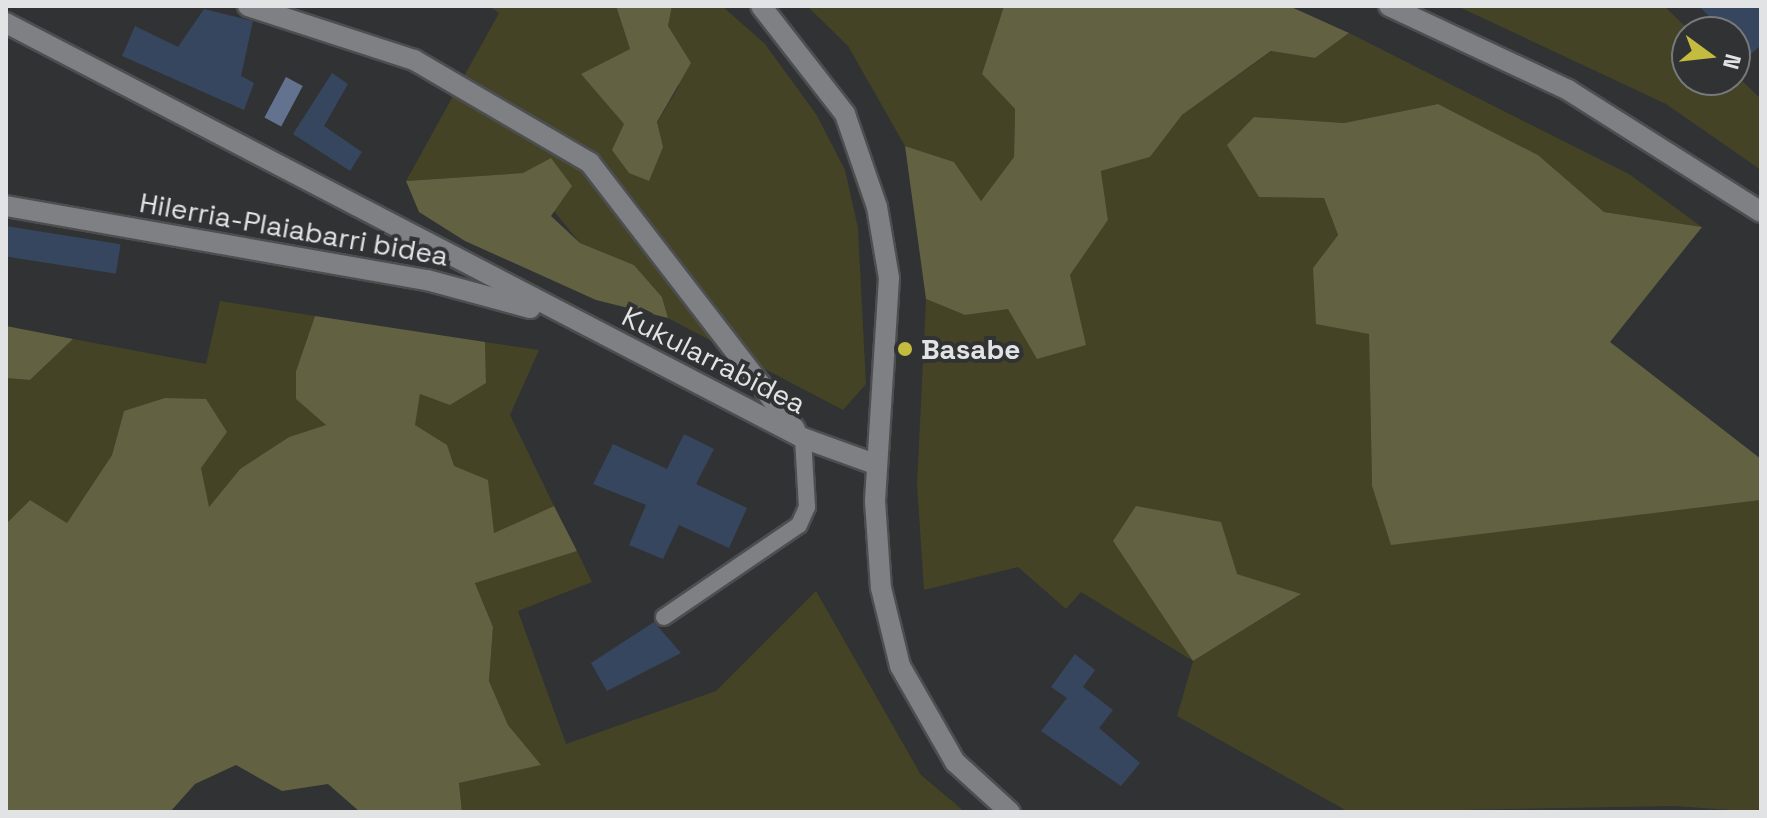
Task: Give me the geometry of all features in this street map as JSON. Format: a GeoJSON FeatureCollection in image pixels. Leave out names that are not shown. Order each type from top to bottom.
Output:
{"type":"FeatureCollection","features":[{"type":"Feature","properties":{"kind":"street","name":"Kukularrabidea"},"geometry":{"type":"LineString","coordinates":[[248,6],[414,60],[590,163],[803,438]]}},
{"type":"Feature","properties":{"kind":"street"},"geometry":{"type":"LineString","coordinates":[[761,6],[845,114],[877,207],[889,278],[875,464],[881,588],[900,666],[955,762],[1010,812]]}},
{"type":"Feature","properties":{"kind":"street"},"geometry":{"type":"LineString","coordinates":[[1389,6],[1568,90],[1761,212]]}},
{"type":"Feature","properties":{"kind":"street","name":"Kukularrabidea"},"geometry":{"type":"LineString","coordinates":[[6,23],[803,438]]}},
{"type":"Feature","properties":{"kind":"street","name":"Hilerria-Plaiabarri bidea"},"geometry":{"type":"LineString","coordinates":[[6,206],[427,280],[569,318]]}},
{"type":"Feature","properties":{"kind":"street"},"geometry":{"type":"LineString","coordinates":[[803,438],[875,464]]}},
{"type":"Feature","properties":{"kind":"lane"},"geometry":{"type":"LineString","coordinates":[[664,617],[799,525],[807,507],[803,438]]}},
{"type":"Feature","properties":{"kind":"shaded area"},"geometry":{"type":"Polygon","coordinates":[[[489,6],[616,6],[630,49],[582,74],[625,125],[662,147],[657,123],[679,86],[668,26],[672,6],[722,6],[765,44],[816,114],[845,170],[858,228],[866,384],[843,410],[668,318],[662,297],[634,265],[580,243],[523,173],[406,181],[499,13],[489,6]]]}},
{"type":"Feature","properties":{"kind":"shaded area"},"geometry":{"type":"Polygon","coordinates":[[[616,6],[672,6],[668,26],[691,63],[657,122],[663,147],[649,181],[629,173],[612,150],[624,124],[581,74],[630,49],[616,6]]]}},
{"type":"Feature","properties":{"kind":"shaded area"},"geometry":{"type":"Polygon","coordinates":[[[807,6],[1004,6],[982,74],[1015,109],[1014,157],[981,201],[954,162],[905,146],[848,46],[807,6]]]}},
{"type":"Feature","properties":{"kind":"shaded area"},"geometry":{"type":"Polygon","coordinates":[[[1004,6],[1289,6],[1349,33],[1315,58],[1271,51],[1182,115],[1150,157],[1101,171],[1108,220],[1070,275],[1086,345],[1037,359],[1008,309],[965,315],[926,299],[905,146],[954,162],[981,201],[1014,157],[1015,109],[982,74],[1004,6]]]}},
{"type":"Feature","properties":{"kind":"shaded area"},"geometry":{"type":"Polygon","coordinates":[[[1457,6],[1664,6],[1674,16],[1671,16],[1671,96],[1751,96],[1751,89],[1761,99],[1761,170],[1666,104],[1457,6]]]}},
{"type":"Feature","properties":{"kind":"shaded area"},"geometry":{"type":"Polygon","coordinates":[[[1349,33],[1629,174],[1702,227],[1604,212],[1538,155],[1438,104],[1344,123],[1254,117],[1259,197],[1324,198],[1338,235],[1313,268],[1369,334],[1372,486],[1391,544],[1761,500],[1761,812],[1673,806],[1349,812],[1177,716],[1193,661],[1081,592],[1066,609],[1018,567],[924,590],[917,484],[926,299],[965,315],[1008,308],[1070,275],[1108,220],[1101,171],[1150,157],[1182,115],[1272,51],[1315,58],[1349,33]],[[1237,574],[1158,603],[1193,661],[1300,595],[1237,574]]]}},
{"type":"Feature","properties":{"kind":"shaded area"},"geometry":{"type":"Polygon","coordinates":[[[1438,104],[1538,155],[1604,212],[1702,227],[1610,342],[1761,459],[1761,500],[1391,545],[1372,486],[1369,334],[1316,324],[1313,268],[1338,235],[1324,198],[1259,197],[1227,145],[1254,117],[1344,123],[1438,104]]]}},
{"type":"Feature","properties":{"kind":"shaded area"},"geometry":{"type":"Polygon","coordinates":[[[551,158],[572,186],[551,216],[580,243],[634,265],[662,297],[668,318],[596,300],[465,241],[419,212],[406,181],[523,173],[551,158]]]}},
{"type":"Feature","properties":{"kind":"shaded area"},"geometry":{"type":"Polygon","coordinates":[[[220,301],[315,316],[296,371],[327,425],[289,437],[240,469],[208,508],[201,468],[124,411],[112,455],[67,523],[30,500],[6,524],[6,378],[30,380],[73,339],[206,364],[220,301]]]}},
{"type":"Feature","properties":{"kind":"shaded area"},"geometry":{"type":"Polygon","coordinates":[[[315,316],[485,342],[486,383],[450,405],[420,394],[415,425],[447,445],[454,466],[488,480],[494,533],[554,506],[577,551],[475,583],[493,627],[489,681],[508,725],[541,765],[459,783],[462,812],[360,812],[328,784],[282,791],[236,765],[195,784],[170,812],[6,812],[6,524],[30,500],[67,523],[112,455],[124,411],[165,398],[206,399],[227,432],[201,468],[209,507],[240,469],[289,437],[326,425],[296,399],[296,371],[315,316]]]}},
{"type":"Feature","properties":{"kind":"shaded area"},"geometry":{"type":"Polygon","coordinates":[[[6,326],[73,339],[30,380],[6,378],[6,326]]]}},
{"type":"Feature","properties":{"kind":"shaded area"},"geometry":{"type":"Polygon","coordinates":[[[485,342],[539,350],[510,415],[554,506],[494,533],[453,466],[414,425],[420,394],[486,383],[485,342]]]}},
{"type":"Feature","properties":{"kind":"shaded area"},"geometry":{"type":"Polygon","coordinates":[[[1136,506],[1221,522],[1237,574],[1301,594],[1193,661],[1113,541],[1136,506]]]}},
{"type":"Feature","properties":{"kind":"shaded area"},"geometry":{"type":"Polygon","coordinates":[[[577,551],[592,582],[518,611],[566,744],[716,691],[816,591],[921,775],[965,812],[462,812],[459,783],[540,765],[508,725],[489,681],[493,627],[475,582],[577,551]]]}},
{"type":"Feature","properties":{"kind":"water"},"geometry":{"type":"Polygon","coordinates":[[[286,77],[303,86],[281,127],[264,118],[286,77]]]}},
{"type":"Feature","properties":{"kind":"building"},"geometry":{"type":"Polygon","coordinates":[[[1699,6],[1761,6],[1761,45],[1751,54],[1751,16],[1709,16],[1699,6]]]}},
{"type":"Feature","properties":{"kind":"building"},"geometry":{"type":"Polygon","coordinates":[[[204,9],[253,21],[241,76],[254,83],[244,110],[122,56],[135,26],[178,47],[204,9]]]}},
{"type":"Feature","properties":{"kind":"building"},"geometry":{"type":"Polygon","coordinates":[[[332,73],[348,84],[324,126],[362,152],[350,171],[293,134],[332,73]]]}},
{"type":"Feature","properties":{"kind":"building"},"geometry":{"type":"Polygon","coordinates":[[[6,226],[121,244],[116,274],[6,256],[6,226]]]}},
{"type":"Feature","properties":{"kind":"building"},"geometry":{"type":"Polygon","coordinates":[[[684,434],[714,449],[696,484],[747,508],[729,548],[679,525],[663,559],[629,545],[646,505],[593,484],[613,444],[667,469],[684,434]]]}},
{"type":"Feature","properties":{"kind":"building"},"geometry":{"type":"Polygon","coordinates":[[[654,622],[681,653],[607,691],[591,663],[654,622]]]}},
{"type":"Feature","properties":{"kind":"building"},"geometry":{"type":"Polygon","coordinates":[[[1075,654],[1095,670],[1083,687],[1113,710],[1099,728],[1140,763],[1121,786],[1041,731],[1067,698],[1051,687],[1075,654]]]}},
{"type":"Feature","properties":{"kind":"place","name":"Basabe"},"geometry":{"type":"Point","coordinates":[905,349]}}]}
